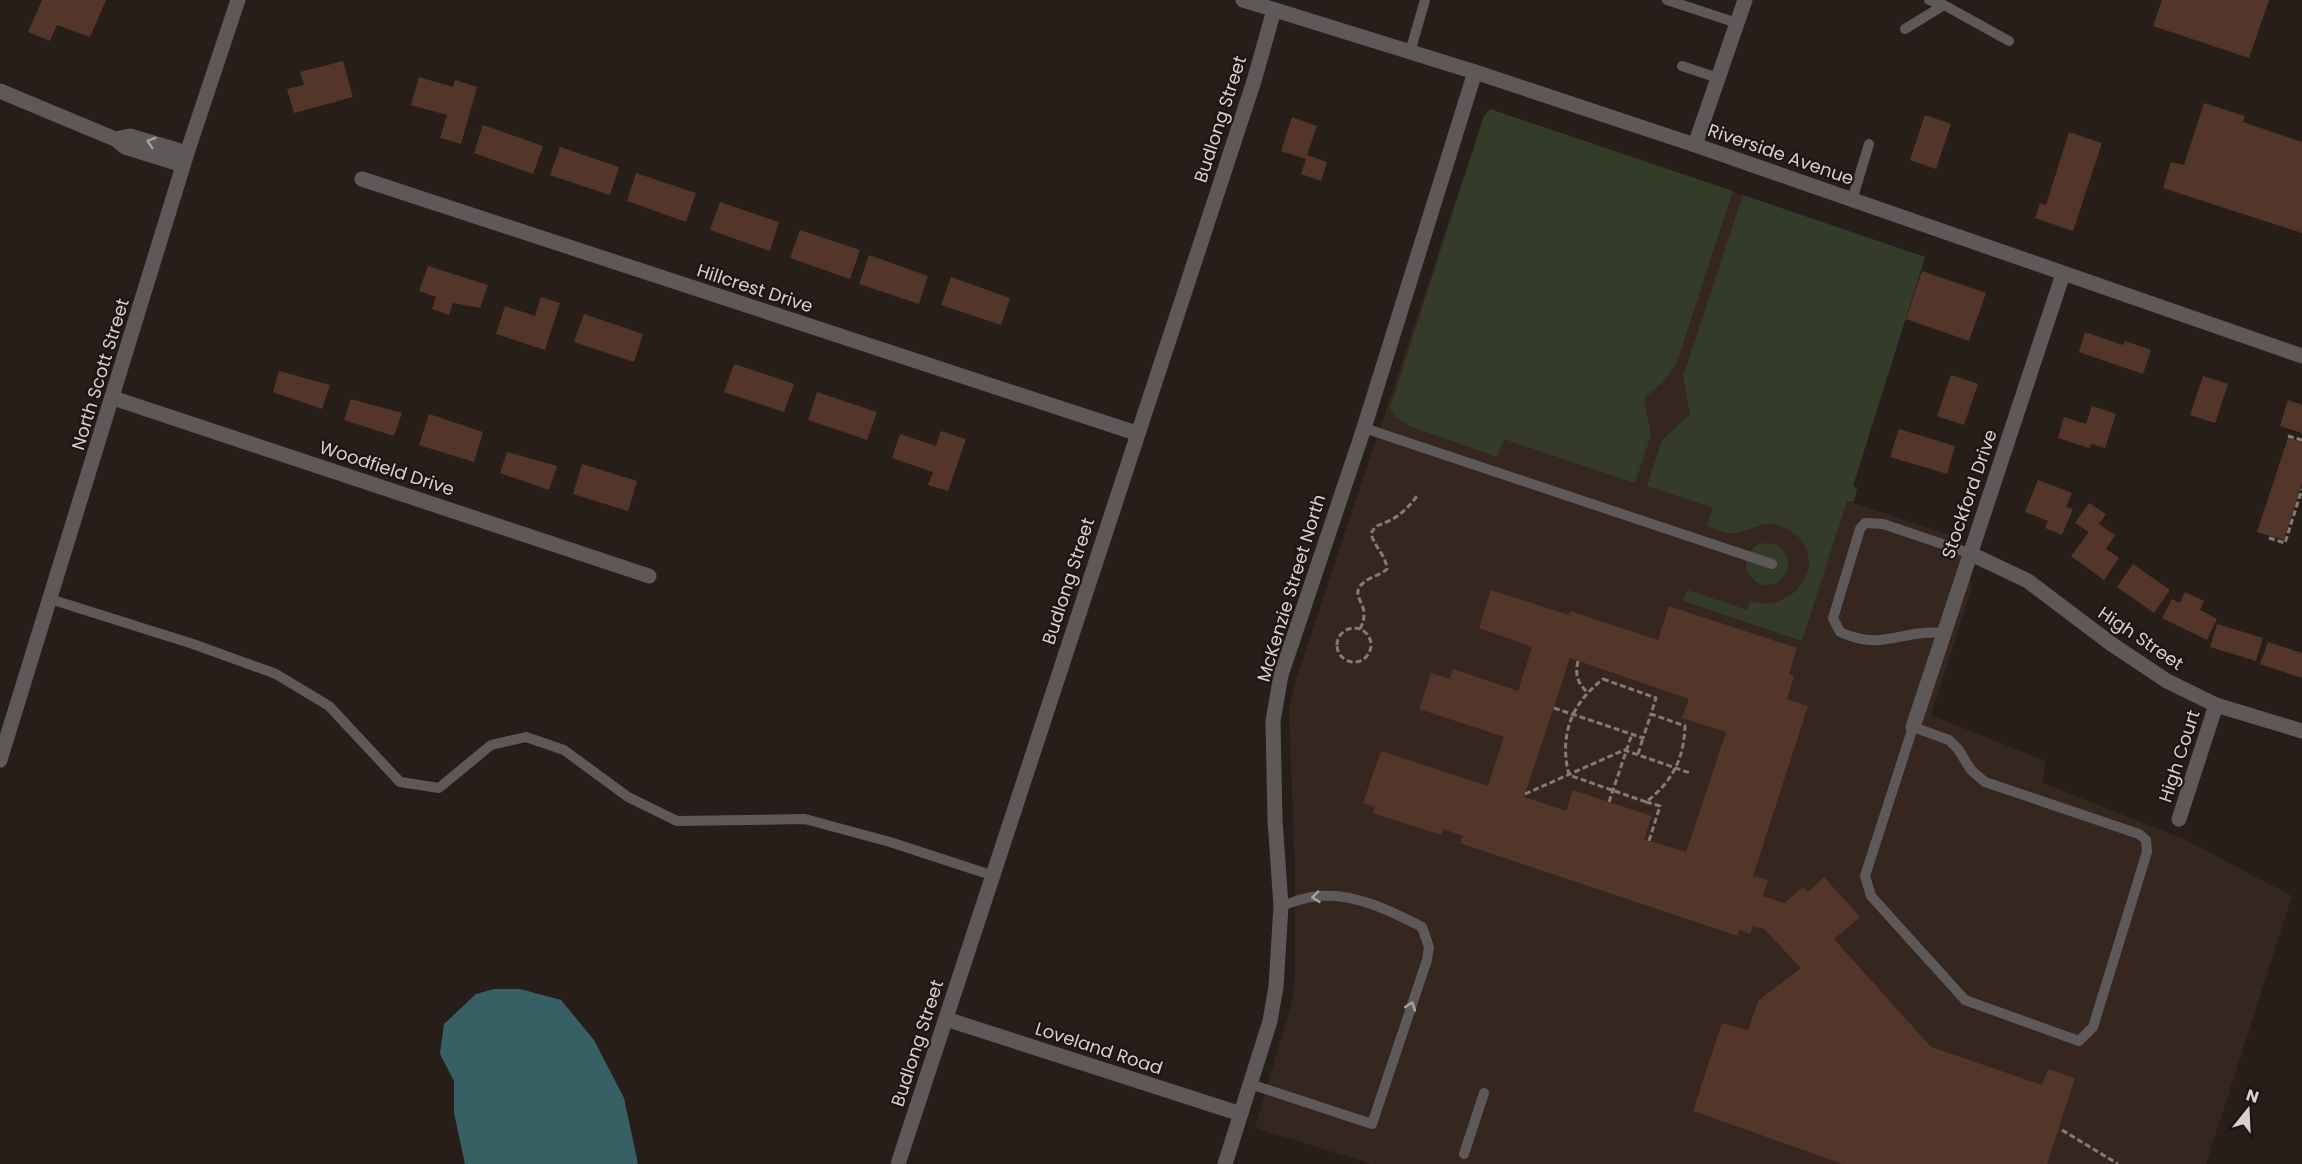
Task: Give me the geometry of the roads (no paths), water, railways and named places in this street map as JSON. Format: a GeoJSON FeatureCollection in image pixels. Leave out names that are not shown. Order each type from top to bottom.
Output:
{"type":"FeatureCollection","features":[{"type":"Feature","properties":{"kind":"street","name":"North Scott Street"},"geometry":{"type":"LineString","coordinates":[[0,759],[185,159],[238,0]]}},
{"type":"Feature","properties":{"kind":"street","name":"Riverside Avenue"},"geometry":{"type":"LineString","coordinates":[[1243,0],[1475,72],[1695,145],[2302,356]]}},
{"type":"Feature","properties":{"kind":"street"},"geometry":{"type":"LineString","coordinates":[[1695,145],[1745,0]]}},
{"type":"Feature","properties":{"kind":"street","name":"Budlong Street"},"geometry":{"type":"LineString","coordinates":[[898,1164],[994,876],[1136,433],[1254,81],[1274,10]]}},
{"type":"Feature","properties":{"kind":"street","name":"McKenzie Street North"},"geometry":{"type":"LineString","coordinates":[[1225,1164],[1270,1021],[1276,987],[1281,906],[1275,820],[1275,710],[1281,675],[1364,428],[1475,72]]}},
{"type":"Feature","properties":{"kind":"street"},"geometry":{"type":"LineString","coordinates":[[0,91],[115,139],[125,147],[185,159]]}},
{"type":"Feature","properties":{"kind":"street","name":"Hillcrest Drive"},"geometry":{"type":"LineString","coordinates":[[362,179],[1136,433]]}},
{"type":"Feature","properties":{"kind":"street","name":"Stockford Drive"},"geometry":{"type":"LineString","coordinates":[[1913,727],[2063,274]]}},
{"type":"Feature","properties":{"kind":"street","name":"Woodfield Drive"},"geometry":{"type":"LineString","coordinates":[[113,398],[649,576]]}},
{"type":"Feature","properties":{"kind":"street","name":"High Street"},"geometry":{"type":"LineString","coordinates":[[1969,553],[2028,581],[2110,643],[2167,681],[2216,705],[2302,731]]}},
{"type":"Feature","properties":{"kind":"street","name":"High Court"},"geometry":{"type":"LineString","coordinates":[[2179,819],[2216,705]]}},
{"type":"Feature","properties":{"kind":"street","name":"Loveland Road"},"geometry":{"type":"LineString","coordinates":[[946,1019],[1241,1114]]}},
{"type":"Feature","properties":{"kind":"lane"},"geometry":{"type":"LineString","coordinates":[[1410,52],[1425,0]]}},
{"type":"Feature","properties":{"kind":"lane"},"geometry":{"type":"LineString","coordinates":[[1667,0],[1737,23]]}},
{"type":"Feature","properties":{"kind":"lane"},"geometry":{"type":"LineString","coordinates":[[1929,0],[1944,5],[2008,41]]}},
{"type":"Feature","properties":{"kind":"lane"},"geometry":{"type":"LineString","coordinates":[[1905,28],[1944,5]]}},
{"type":"Feature","properties":{"kind":"lane"},"geometry":{"type":"LineString","coordinates":[[1682,66],[1718,78]]}},
{"type":"Feature","properties":{"kind":"lane"},"geometry":{"type":"LineString","coordinates":[[1852,200],[1869,144]]}},
{"type":"Feature","properties":{"kind":"lane"},"geometry":{"type":"LineString","coordinates":[[1364,428],[1772,564]]}},
{"type":"Feature","properties":{"kind":"lane"},"geometry":{"type":"LineString","coordinates":[[1944,633],[1913,632],[1869,642],[1840,632],[1833,618],[1860,529],[1865,523],[1883,524],[1969,553]]}},
{"type":"Feature","properties":{"kind":"lane"},"geometry":{"type":"LineString","coordinates":[[50,599],[193,644],[276,674],[329,706],[400,782],[439,788],[491,745],[526,737],[564,750],[628,797],[677,821],[805,819],[890,842],[994,876]]}},
{"type":"Feature","properties":{"kind":"lane"},"geometry":{"type":"LineString","coordinates":[[1913,727],[1949,740],[1958,749],[1971,770],[1985,782],[2139,834],[2146,840],[2147,852],[2093,1027],[2085,1038],[2079,1041],[1965,1000],[1871,896],[1865,876],[1913,727]]}},
{"type":"Feature","properties":{"kind":"lane"},"geometry":{"type":"LineString","coordinates":[[1250,1084],[1372,1124],[1427,960],[1429,947],[1422,927],[1399,915],[1344,897],[1322,895],[1281,906]]}},
{"type":"Feature","properties":{"kind":"lane"},"geometry":{"type":"LineString","coordinates":[[1464,1154],[1484,1093]]}},
{"type":"Feature","properties":{"kind":"water"},"geometry":{"type":"Polygon","coordinates":[[[494,989],[520,989],[561,1000],[594,1040],[624,1098],[638,1164],[465,1164],[454,1113],[454,1081],[440,1054],[444,1024],[476,994],[494,989]]]}}]}
